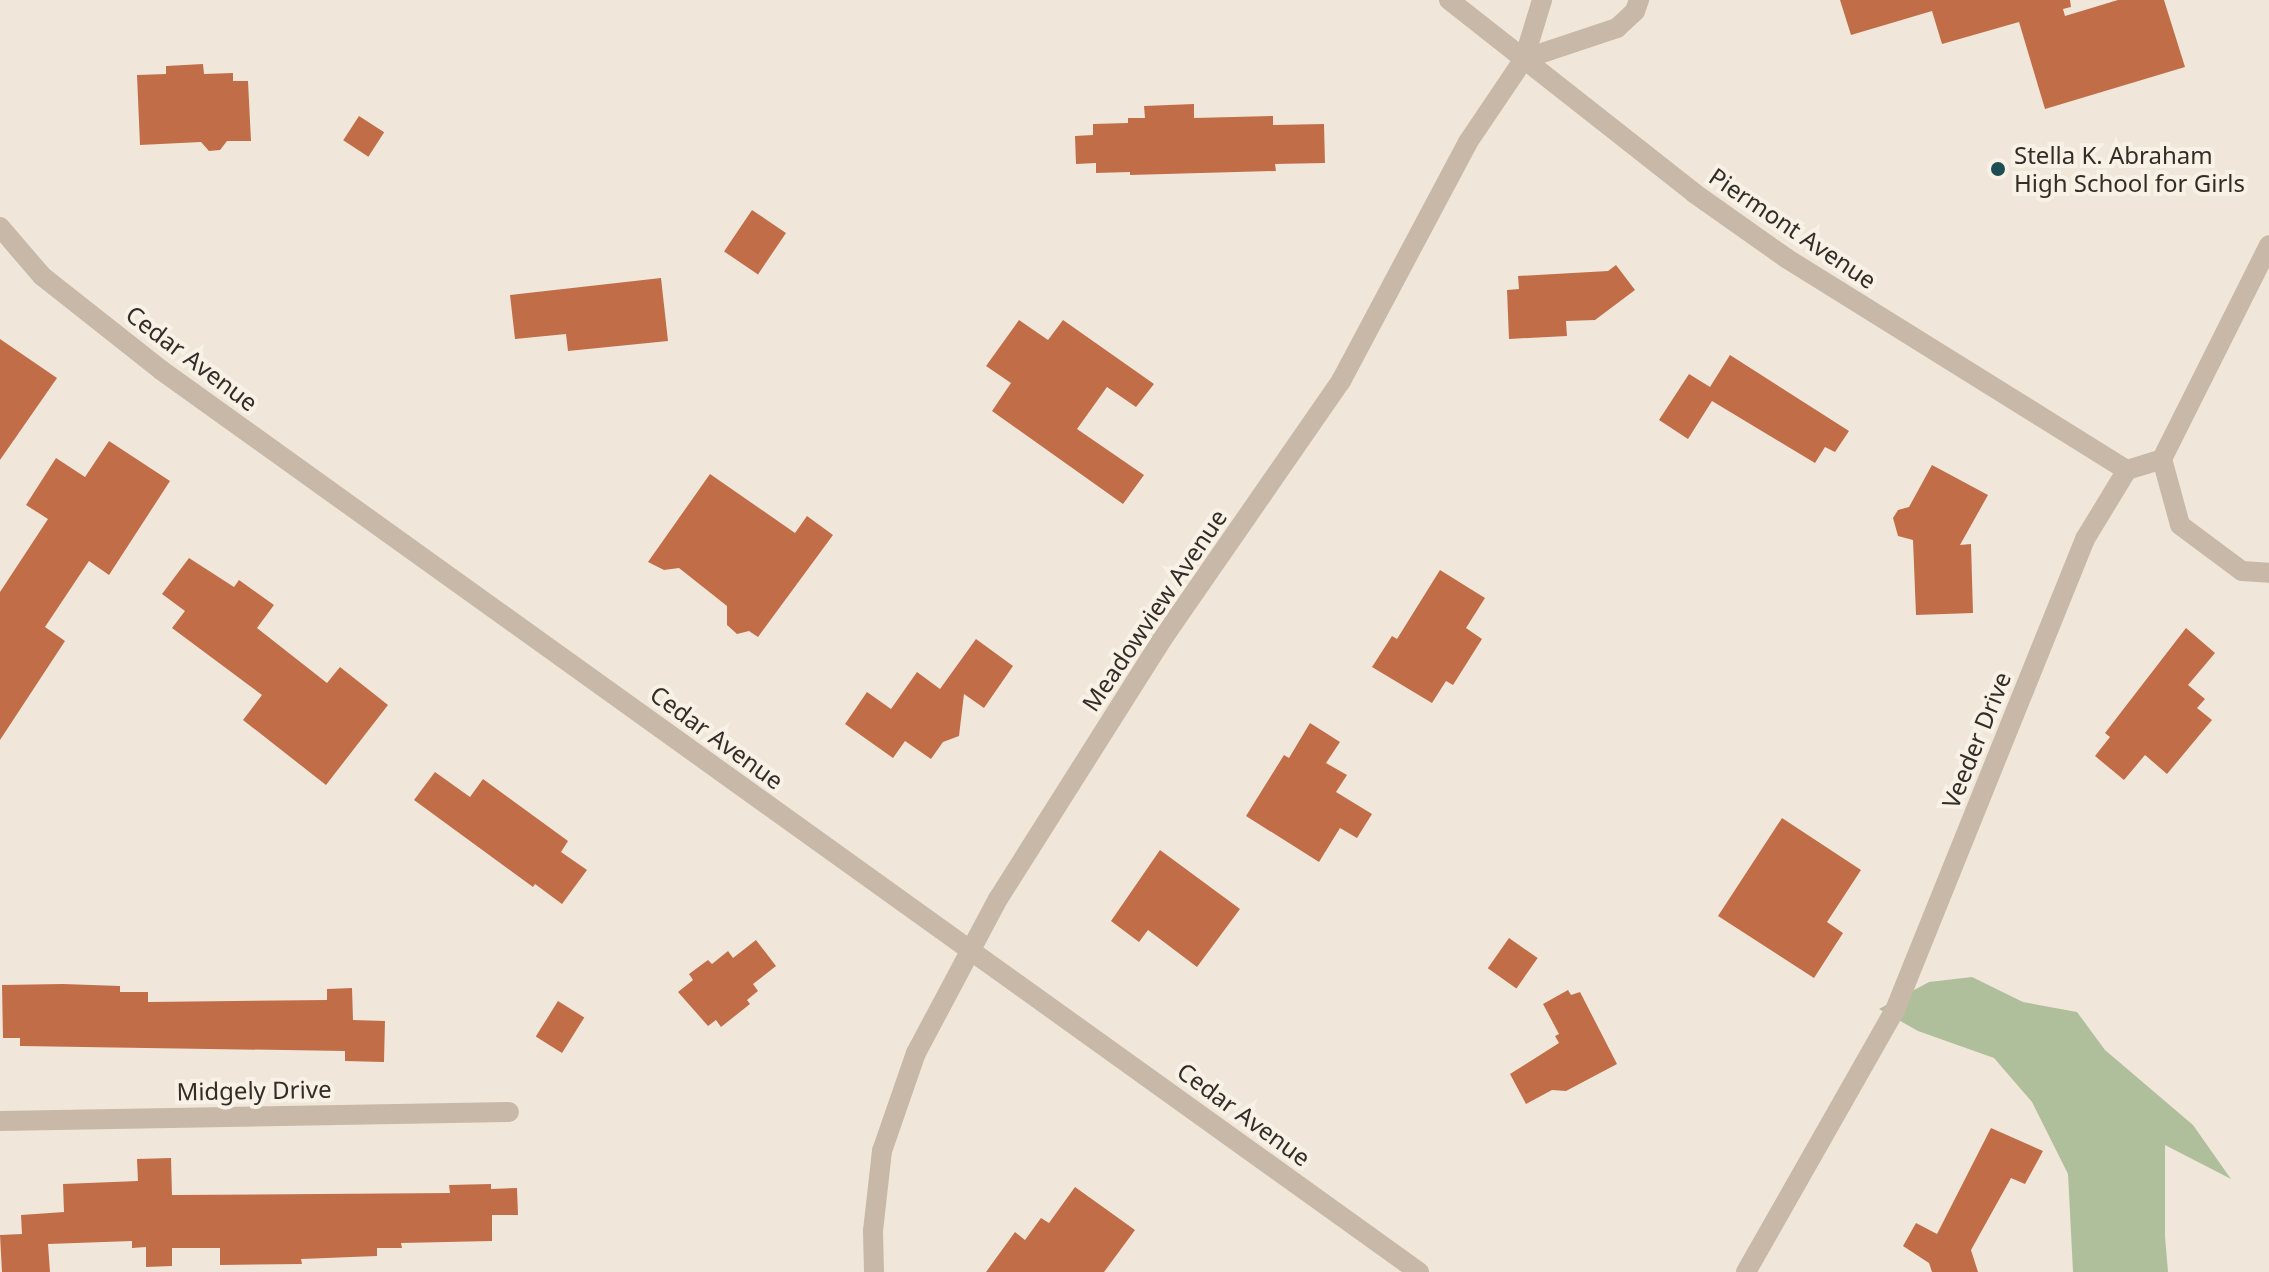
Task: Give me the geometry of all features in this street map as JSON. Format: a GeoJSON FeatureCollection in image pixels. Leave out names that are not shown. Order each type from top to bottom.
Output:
{"type":"FeatureCollection","features":[{"type":"Feature","properties":{"kind":"street","name":"Piermont Avenue"},"geometry":{"type":"LineString","coordinates":[[1449,0],[1694,193],[1786,258],[2127,470]]}},
{"type":"Feature","properties":{"kind":"street","name":"Meadowview Avenue"},"geometry":{"type":"LineString","coordinates":[[874,1272],[873,1231],[882,1151],[916,1053],[998,899],[1163,638],[1341,381],[1468,142],[1524,59],[1542,0]]}},
{"type":"Feature","properties":{"kind":"street"},"geometry":{"type":"LineString","coordinates":[[1524,59],[1617,28],[1635,11],[1639,0]]}},
{"type":"Feature","properties":{"kind":"street","name":"Cedar Avenue"},"geometry":{"type":"LineString","coordinates":[[0,227],[42,276],[161,370],[1419,1272]]}},
{"type":"Feature","properties":{"kind":"street"},"geometry":{"type":"LineString","coordinates":[[2269,245],[2162,459],[2180,525],[2242,571],[2269,573]]}},
{"type":"Feature","properties":{"kind":"street"},"geometry":{"type":"LineString","coordinates":[[2127,470],[2162,459]]}},
{"type":"Feature","properties":{"kind":"street","name":"Veeder Drive"},"geometry":{"type":"LineString","coordinates":[[1746,1272],[1895,1010],[2085,539],[2127,470]]}},
{"type":"Feature","properties":{"kind":"street","name":"Midgely Drive"},"geometry":{"type":"LineString","coordinates":[[0,1121],[509,1112]]}},
{"type":"Feature","properties":{"kind":"green space"},"geometry":{"type":"Polygon","coordinates":[[[1972,977],[2023,1002],[2077,1012],[2105,1050],[2193,1125],[2231,1179],[2165,1145],[2168,1272],[2073,1272],[2068,1174],[2032,1102],[1994,1058],[1918,1031],[1879,1009],[1929,982],[1972,977]]]}},
{"type":"Feature","properties":{"kind":"building"},"geometry":{"type":"Polygon","coordinates":[[[1840,0],[2070,0],[2071,7],[2063,9],[2065,16],[2118,0],[2164,0],[2185,67],[2045,109],[2019,22],[1942,44],[1932,11],[1851,35],[1840,0]]]}},
{"type":"Feature","properties":{"kind":"building"},"geometry":{"type":"Polygon","coordinates":[[[203,64],[204,74],[233,73],[233,81],[248,81],[251,141],[227,141],[220,150],[209,151],[201,142],[140,145],[137,75],[166,74],[166,66],[203,64]]]}},
{"type":"Feature","properties":{"kind":"building"},"geometry":{"type":"Polygon","coordinates":[[[1194,104],[1194,118],[1273,116],[1273,125],[1324,124],[1325,163],[1275,164],[1276,171],[1130,175],[1130,172],[1096,173],[1096,163],[1076,164],[1075,136],[1093,135],[1093,124],[1128,123],[1128,118],[1145,118],[1144,106],[1194,104]]]}},
{"type":"Feature","properties":{"kind":"building"},"geometry":{"type":"Polygon","coordinates":[[[359,116],[384,132],[368,157],[343,140],[359,116]]]}},
{"type":"Feature","properties":{"kind":"building"},"geometry":{"type":"Polygon","coordinates":[[[752,210],[786,233],[758,274],[724,251],[752,210]]]}},
{"type":"Feature","properties":{"kind":"building"},"geometry":{"type":"Polygon","coordinates":[[[1616,265],[1635,290],[1595,320],[1566,321],[1567,336],[1509,339],[1507,290],[1519,289],[1518,276],[1608,271],[1616,265]]]}},
{"type":"Feature","properties":{"kind":"building"},"geometry":{"type":"Polygon","coordinates":[[[661,278],[668,341],[568,351],[566,334],[515,339],[510,295],[661,278]]]}},
{"type":"Feature","properties":{"kind":"building"},"geometry":{"type":"Polygon","coordinates":[[[1019,320],[1048,340],[1063,320],[1154,384],[1136,407],[1107,387],[1077,429],[1144,475],[1123,504],[992,411],[1011,383],[986,366],[1019,320]]]}},
{"type":"Feature","properties":{"kind":"building"},"geometry":{"type":"Polygon","coordinates":[[[0,339],[57,378],[0,460],[0,339]]]}},
{"type":"Feature","properties":{"kind":"building"},"geometry":{"type":"Polygon","coordinates":[[[1730,355],[1849,431],[1835,452],[1825,447],[1815,463],[1712,401],[1688,439],[1659,420],[1689,374],[1710,387],[1730,355]]]}},
{"type":"Feature","properties":{"kind":"building"},"geometry":{"type":"Polygon","coordinates":[[[109,441],[170,481],[109,575],[89,561],[45,627],[65,641],[0,740],[0,592],[48,519],[26,505],[56,458],[85,477],[109,441]]]}},
{"type":"Feature","properties":{"kind":"building"},"geometry":{"type":"Polygon","coordinates":[[[1932,465],[1988,495],[1960,545],[1971,544],[1973,613],[1916,615],[1913,540],[1898,536],[1893,518],[1898,510],[1909,507],[1932,465]]]}},
{"type":"Feature","properties":{"kind":"building"},"geometry":{"type":"Polygon","coordinates":[[[710,474],[795,533],[807,516],[833,535],[758,637],[749,631],[737,634],[727,625],[727,606],[679,568],[664,570],[648,562],[710,474]]]}},
{"type":"Feature","properties":{"kind":"building"},"geometry":{"type":"Polygon","coordinates":[[[189,558],[234,587],[239,580],[274,605],[257,628],[327,683],[340,667],[388,705],[326,785],[243,720],[262,695],[172,628],[185,611],[162,594],[189,558]]]}},
{"type":"Feature","properties":{"kind":"building"},"geometry":{"type":"Polygon","coordinates":[[[1440,570],[1485,598],[1466,628],[1482,639],[1453,685],[1446,681],[1432,703],[1372,667],[1392,636],[1397,639],[1440,570]]]}},
{"type":"Feature","properties":{"kind":"building"},"geometry":{"type":"Polygon","coordinates":[[[2186,628],[2215,653],[2188,685],[2205,699],[2197,708],[2212,720],[2167,774],[2145,755],[2124,780],[2095,756],[2110,737],[2105,733],[2186,628]]]}},
{"type":"Feature","properties":{"kind":"building"},"geometry":{"type":"Polygon","coordinates":[[[976,639],[1013,666],[984,708],[964,694],[959,736],[943,742],[931,759],[905,741],[893,758],[845,724],[867,692],[891,709],[917,672],[940,689],[976,639]]]}},
{"type":"Feature","properties":{"kind":"building"},"geometry":{"type":"Polygon","coordinates":[[[1310,723],[1340,742],[1326,763],[1347,775],[1336,792],[1372,814],[1357,838],[1340,828],[1319,862],[1246,816],[1284,755],[1289,758],[1310,723]]]}},
{"type":"Feature","properties":{"kind":"building"},"geometry":{"type":"Polygon","coordinates":[[[435,772],[470,797],[483,779],[568,841],[561,852],[587,870],[562,904],[535,884],[533,887],[414,800],[435,772]]]}},
{"type":"Feature","properties":{"kind":"building"},"geometry":{"type":"Polygon","coordinates":[[[1782,818],[1861,870],[1827,922],[1843,933],[1814,978],[1718,916],[1782,818]]]}},
{"type":"Feature","properties":{"kind":"building"},"geometry":{"type":"Polygon","coordinates":[[[1160,850],[1240,909],[1197,967],[1148,930],[1139,942],[1111,921],[1160,850]]]}},
{"type":"Feature","properties":{"kind":"building"},"geometry":{"type":"Polygon","coordinates":[[[1509,938],[1538,958],[1516,988],[1488,968],[1509,938]]]}},
{"type":"Feature","properties":{"kind":"building"},"geometry":{"type":"Polygon","coordinates":[[[756,940],[776,966],[753,984],[758,991],[747,1000],[750,1004],[721,1027],[716,1020],[708,1026],[678,992],[693,980],[689,974],[708,960],[712,964],[728,951],[733,958],[756,940]]]}},
{"type":"Feature","properties":{"kind":"building"},"geometry":{"type":"Polygon","coordinates":[[[2,985],[120,986],[120,992],[148,992],[148,1002],[327,1000],[327,989],[352,988],[353,1020],[385,1021],[384,1062],[345,1061],[345,1051],[20,1046],[20,1038],[3,1038],[2,985]]]}},
{"type":"Feature","properties":{"kind":"building"},"geometry":{"type":"Polygon","coordinates":[[[1568,990],[1571,995],[1580,992],[1617,1064],[1566,1091],[1552,1090],[1526,1104],[1510,1074],[1559,1043],[1555,1036],[1559,1034],[1543,1004],[1568,990]]]}},
{"type":"Feature","properties":{"kind":"building"},"geometry":{"type":"Polygon","coordinates":[[[558,1001],[584,1017],[562,1053],[536,1037],[558,1001]]]}},
{"type":"Feature","properties":{"kind":"building"},"geometry":{"type":"Polygon","coordinates":[[[1991,1128],[2043,1151],[2025,1184],[2011,1178],[1971,1250],[1978,1272],[1932,1272],[1929,1263],[1903,1246],[1916,1223],[1937,1234],[1991,1128]]]}},
{"type":"Feature","properties":{"kind":"building"},"geometry":{"type":"Polygon","coordinates":[[[171,1158],[172,1195],[450,1193],[449,1185],[491,1184],[491,1189],[517,1188],[518,1215],[492,1215],[492,1241],[401,1243],[402,1248],[377,1248],[377,1256],[301,1259],[302,1264],[220,1265],[220,1248],[172,1248],[172,1266],[146,1267],[146,1247],[132,1248],[132,1241],[48,1244],[50,1272],[2,1272],[0,1235],[22,1234],[21,1215],[64,1212],[63,1184],[138,1181],[137,1159],[171,1158]]]}},
{"type":"Feature","properties":{"kind":"building"},"geometry":{"type":"Polygon","coordinates":[[[1075,1187],[1135,1230],[1104,1272],[986,1272],[1015,1232],[1025,1240],[1041,1218],[1049,1223],[1075,1187]]]}},
{"type":"Feature","properties":{"kind":"place","name":"Stella K. Abraham High School for Girls"},"geometry":{"type":"Point","coordinates":[1998,169]}}]}
